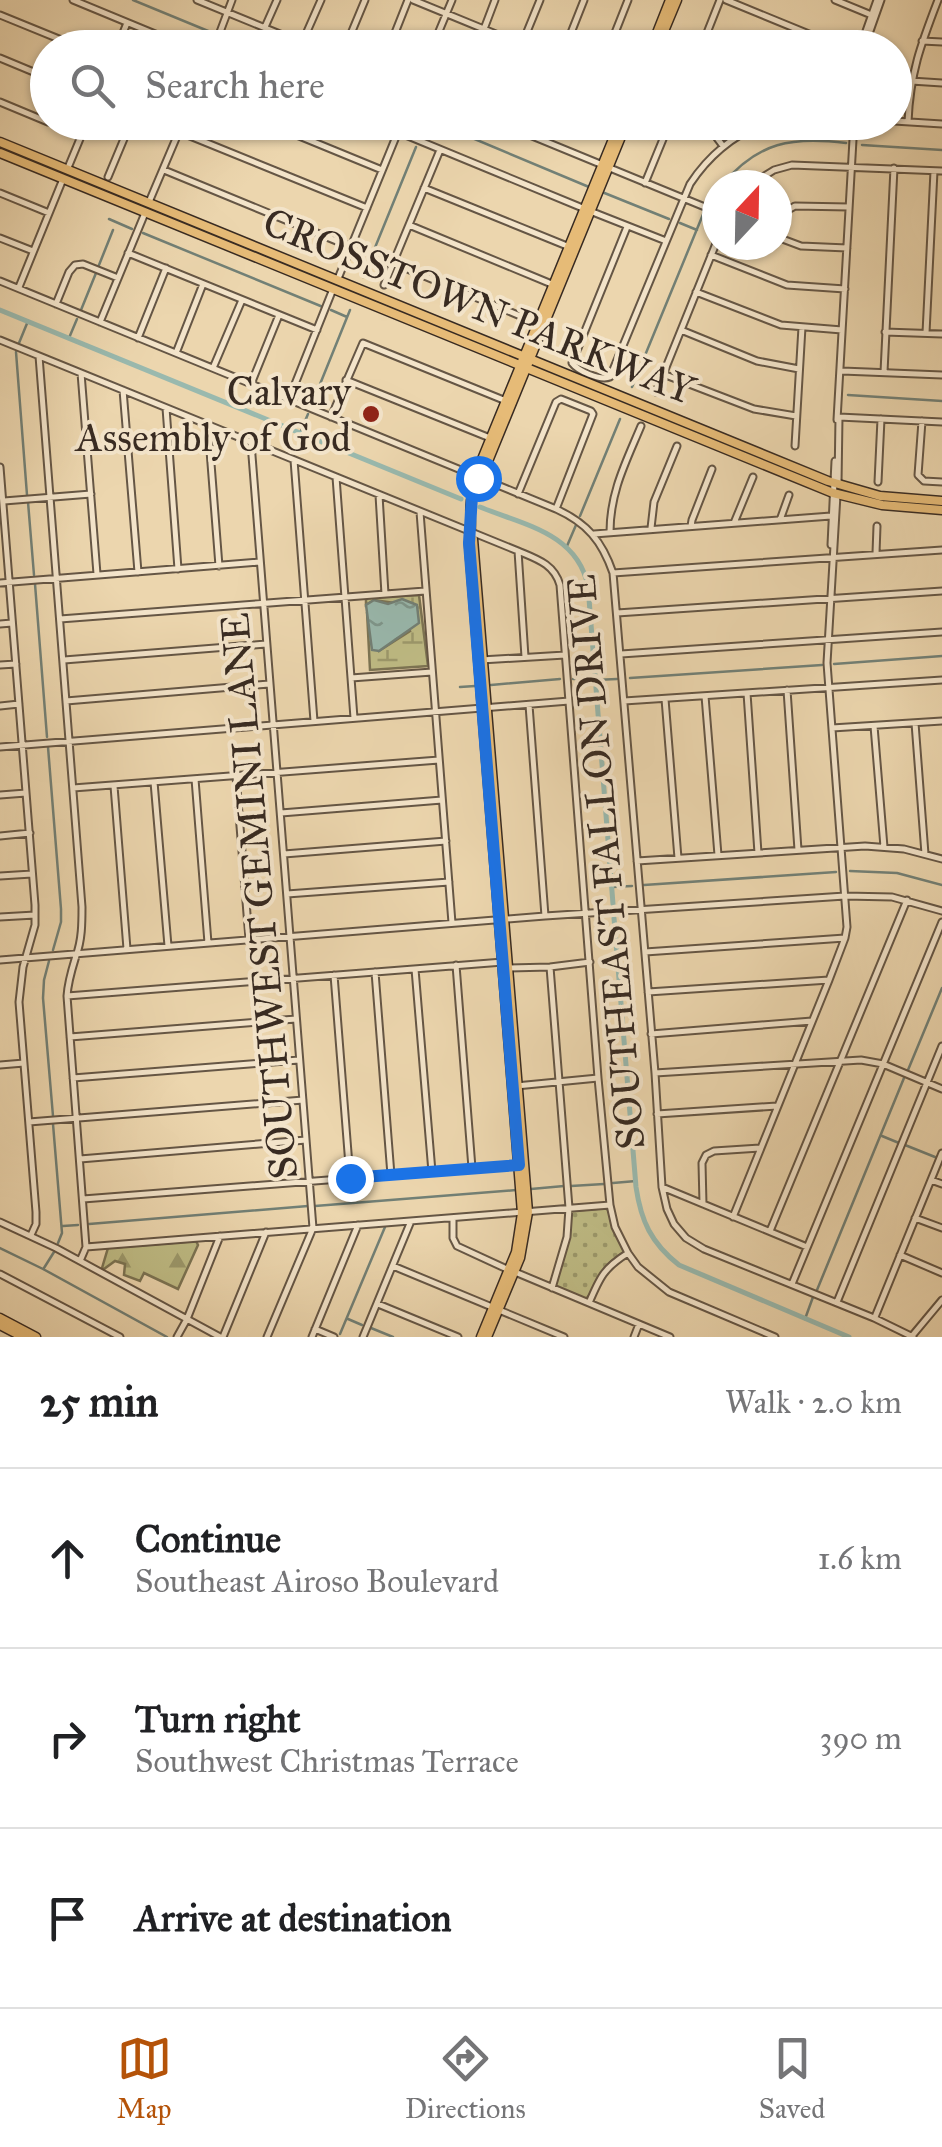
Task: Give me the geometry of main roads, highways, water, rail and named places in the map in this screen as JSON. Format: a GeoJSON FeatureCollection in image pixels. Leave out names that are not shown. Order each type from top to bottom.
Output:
{"type":"FeatureCollection","features":[{"type":"Feature","properties":{"kind":"main road"},"geometry":{"type":"LineString","coordinates":[[661,30],[673,0]]}},
{"type":"Feature","properties":{"kind":"main road"},"geometry":{"type":"LineString","coordinates":[[484,1337],[524,1246],[526,1212],[482,660],[469,543],[472,496],[615,140]]}},
{"type":"Feature","properties":{"kind":"main road","name":"CROSSTOWN PARKWAY"},"geometry":{"type":"LineString","coordinates":[[0,142],[146,208],[836,489],[882,506],[942,510]]}},
{"type":"Feature","properties":{"kind":"main road","name":"CROSSTOWN PARKWAY"},"geometry":{"type":"LineString","coordinates":[[0,153],[65,174]]}},
{"type":"Feature","properties":{"kind":"main road"},"geometry":{"type":"LineString","coordinates":[[479,476],[490,438],[572,248]]}},
{"type":"Feature","properties":{"kind":"main road","name":"CROSSTOWN PARKWAY"},"geometry":{"type":"LineString","coordinates":[[836,489],[942,501]]}},
{"type":"Feature","properties":{"kind":"main road"},"geometry":{"type":"LineString","coordinates":[[520,1145],[526,1212]]}},
{"type":"Feature","properties":{"kind":"main road"},"geometry":{"type":"LineString","coordinates":[[0,1318],[36,1337]]}},
{"type":"Feature","properties":{"kind":"main road"},"geometry":{"type":"LineString","coordinates":[[0,1326],[22,1337]]}},
{"type":"Feature","properties":{"kind":"water"},"geometry":{"type":"Polygon","coordinates":[[[402,599],[417,605],[419,623],[379,651],[372,650],[366,605],[374,600],[388,604],[402,599]]]}},
{"type":"Feature","properties":{"kind":"waterway"},"geometry":{"type":"LineString","coordinates":[[133,0],[206,30]]}},
{"type":"Feature","properties":{"kind":"waterway"},"geometry":{"type":"LineString","coordinates":[[477,140],[589,187]]}},
{"type":"Feature","properties":{"kind":"waterway"},"geometry":{"type":"LineString","coordinates":[[736,170],[777,145],[809,141],[846,143]]}},
{"type":"Feature","properties":{"kind":"waterway"},"geometry":{"type":"LineString","coordinates":[[862,145],[942,150]]}},
{"type":"Feature","properties":{"kind":"waterway"},"geometry":{"type":"LineString","coordinates":[[363,277],[416,147]]}},
{"type":"Feature","properties":{"kind":"waterway"},"geometry":{"type":"LineString","coordinates":[[602,192],[669,219]]}},
{"type":"Feature","properties":{"kind":"waterway"},"geometry":{"type":"LineString","coordinates":[[632,387],[702,217]]}},
{"type":"Feature","properties":{"kind":"waterway"},"geometry":{"type":"LineString","coordinates":[[109,219],[132,229]]}},
{"type":"Feature","properties":{"kind":"waterway"},"geometry":{"type":"LineString","coordinates":[[680,223],[697,230]]}},
{"type":"Feature","properties":{"kind":"waterway"},"geometry":{"type":"LineString","coordinates":[[99,265],[113,230]]}},
{"type":"Feature","properties":{"kind":"waterway"},"geometry":{"type":"LineString","coordinates":[[143,233],[323,307]]}},
{"type":"Feature","properties":{"kind":"waterway"},"geometry":{"type":"LineString","coordinates":[[81,310],[96,273]]}},
{"type":"Feature","properties":{"kind":"waterway"},"geometry":{"type":"LineString","coordinates":[[0,310],[461,499]]}},
{"type":"Feature","properties":{"kind":"waterway"},"geometry":{"type":"LineString","coordinates":[[331,310],[347,317]]}},
{"type":"Feature","properties":{"kind":"waterway"},"geometry":{"type":"LineString","coordinates":[[312,404],[350,310]]}},
{"type":"Feature","properties":{"kind":"waterway"},"geometry":{"type":"LineString","coordinates":[[69,338],[77,319]]}},
{"type":"Feature","properties":{"kind":"waterway"},"geometry":{"type":"LineString","coordinates":[[19,343],[28,321]]}},
{"type":"Feature","properties":{"kind":"waterway"},"geometry":{"type":"LineString","coordinates":[[16,352],[27,495]]}},
{"type":"Feature","properties":{"kind":"waterway"},"geometry":{"type":"LineString","coordinates":[[848,395],[942,401]]}},
{"type":"Feature","properties":{"kind":"waterway"},"geometry":{"type":"LineString","coordinates":[[300,433],[308,414]]}},
{"type":"Feature","properties":{"kind":"waterway"},"geometry":{"type":"LineString","coordinates":[[580,516],[620,419]]}},
{"type":"Feature","properties":{"kind":"waterway"},"geometry":{"type":"LineString","coordinates":[[28,502],[34,575]]}},
{"type":"Feature","properties":{"kind":"waterway"},"geometry":{"type":"LineString","coordinates":[[480,507],[546,533],[561,542],[582,568],[588,586],[613,904]]}},
{"type":"Feature","properties":{"kind":"waterway"},"geometry":{"type":"LineString","coordinates":[[567,546],[576,525]]}},
{"type":"Feature","properties":{"kind":"waterway"},"geometry":{"type":"LineString","coordinates":[[35,584],[47,737]]}},
{"type":"Feature","properties":{"kind":"waterway"},"geometry":{"type":"LineString","coordinates":[[834,664],[942,656]]}},
{"type":"Feature","properties":{"kind":"waterway"},"geometry":{"type":"LineString","coordinates":[[630,678],[822,665]]}},
{"type":"Feature","properties":{"kind":"waterway"},"geometry":{"type":"LineString","coordinates":[[573,679],[595,678]]}},
{"type":"Feature","properties":{"kind":"waterway"},"geometry":{"type":"LineString","coordinates":[[491,685],[560,679]]}},
{"type":"Feature","properties":{"kind":"waterway"},"geometry":{"type":"LineString","coordinates":[[595,680],[617,679]]}},
{"type":"Feature","properties":{"kind":"waterway"},"geometry":{"type":"LineString","coordinates":[[460,687],[475,686]]}},
{"type":"Feature","properties":{"kind":"waterway"},"geometry":{"type":"LineString","coordinates":[[48,747],[61,909],[53,950]]}},
{"type":"Feature","properties":{"kind":"waterway"},"geometry":{"type":"LineString","coordinates":[[850,871],[897,873],[942,885]]}},
{"type":"Feature","properties":{"kind":"waterway"},"geometry":{"type":"LineString","coordinates":[[644,885],[836,872]]}},
{"type":"Feature","properties":{"kind":"waterway"},"geometry":{"type":"LineString","coordinates":[[612,887],[632,886]]}},
{"type":"Feature","properties":{"kind":"waterway"},"geometry":{"type":"LineString","coordinates":[[614,918],[636,1187],[649,1230],[679,1265],[849,1337]]}},
{"type":"Feature","properties":{"kind":"waterway"},"geometry":{"type":"LineString","coordinates":[[49,961],[43,998],[53,1116]]}},
{"type":"Feature","properties":{"kind":"waterway"},"geometry":{"type":"LineString","coordinates":[[908,1070],[942,988]]}},
{"type":"Feature","properties":{"kind":"waterway"},"geometry":{"type":"LineString","coordinates":[[817,1290],[904,1078]]}},
{"type":"Feature","properties":{"kind":"waterway"},"geometry":{"type":"LineString","coordinates":[[53,1124],[62,1233],[58,1243]]}},
{"type":"Feature","properties":{"kind":"waterway"},"geometry":{"type":"LineString","coordinates":[[882,1136],[899,1143]]}},
{"type":"Feature","properties":{"kind":"waterway"},"geometry":{"type":"LineString","coordinates":[[905,1145],[935,1157]]}},
{"type":"Feature","properties":{"kind":"waterway"},"geometry":{"type":"LineString","coordinates":[[613,1183],[636,1181]]}},
{"type":"Feature","properties":{"kind":"waterway"},"geometry":{"type":"LineString","coordinates":[[571,1186],[604,1184]]}},
{"type":"Feature","properties":{"kind":"waterway"},"geometry":{"type":"LineString","coordinates":[[531,1189],[564,1186]]}},
{"type":"Feature","properties":{"kind":"waterway"},"geometry":{"type":"LineString","coordinates":[[315,1206],[516,1190]]}},
{"type":"Feature","properties":{"kind":"waterway"},"geometry":{"type":"LineString","coordinates":[[89,1224],[308,1206]]}},
{"type":"Feature","properties":{"kind":"waterway"},"geometry":{"type":"LineString","coordinates":[[63,1226],[78,1225]]}},
{"type":"Feature","properties":{"kind":"waterway"},"geometry":{"type":"LineString","coordinates":[[340,1334],[385,1227]]}},
{"type":"Feature","properties":{"kind":"waterway"},"geometry":{"type":"LineString","coordinates":[[0,1248],[167,1337]]}},
{"type":"Feature","properties":{"kind":"waterway"},"geometry":{"type":"LineString","coordinates":[[44,1268],[54,1252]]}},
{"type":"Feature","properties":{"kind":"waterway"},"geometry":{"type":"LineString","coordinates":[[805,1319],[813,1297]]}},
{"type":"Feature","properties":{"kind":"waterway"},"geometry":{"type":"LineString","coordinates":[[348,1319],[362,1325]]}},
{"type":"Feature","properties":{"kind":"waterway"},"geometry":{"type":"LineString","coordinates":[[371,1328],[393,1337]]}},
{"type":"Feature","properties":{"kind":"place","name":"Calvary Assembly of God"},"geometry":{"type":"Point","coordinates":[371,414]}}]}
